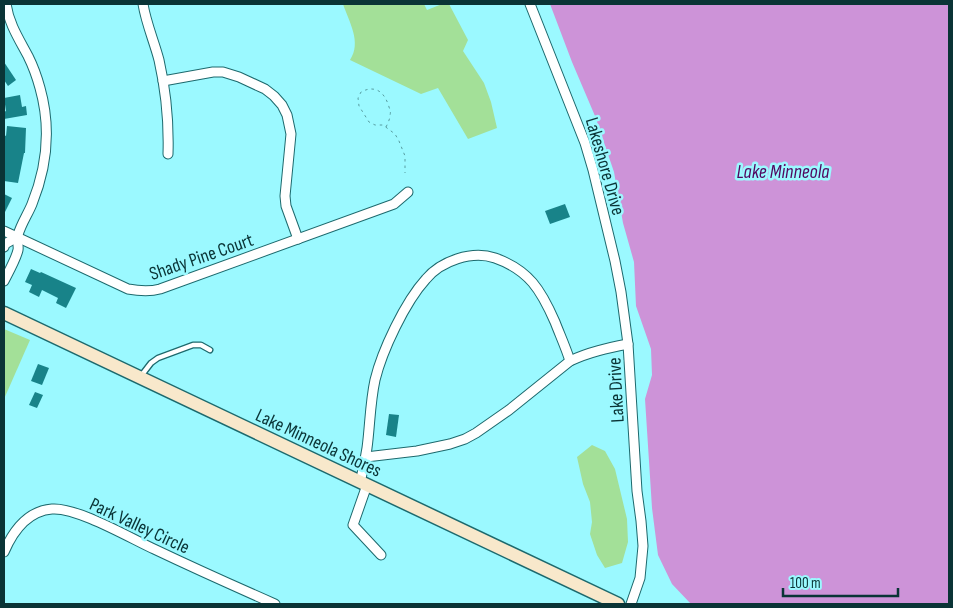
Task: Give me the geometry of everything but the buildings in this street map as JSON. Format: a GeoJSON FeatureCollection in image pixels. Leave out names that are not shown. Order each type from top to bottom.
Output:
{"type":"FeatureCollection","features":[{"type":"Feature","properties":{"kind":"main road","name":"Lake Minneola Shores"},"geometry":{"type":"LineString","coordinates":[[4,313],[618,604]]}},
{"type":"Feature","properties":{"kind":"street"},"geometry":{"type":"LineString","coordinates":[[4,282],[6,270],[18,250],[17,237],[38,188],[45,155],[46,136],[40,88],[31,63],[12,26],[6,4]]}},
{"type":"Feature","properties":{"kind":"street"},"geometry":{"type":"LineString","coordinates":[[143,4],[163,81],[167,107],[168,154]]}},
{"type":"Feature","properties":{"kind":"street","name":"Lakeshore Drive"},"geometry":{"type":"LineString","coordinates":[[530,4],[594,170],[616,261],[628,344]]}},
{"type":"Feature","properties":{"kind":"street"},"geometry":{"type":"LineString","coordinates":[[163,81],[223,72],[265,89],[278,100],[290,124],[291,140],[286,206],[298,239]]}},
{"type":"Feature","properties":{"kind":"street","name":"Shady Pine Court"},"geometry":{"type":"LineString","coordinates":[[4,230],[128,289],[139,291],[157,290],[394,204],[408,192]]}},
{"type":"Feature","properties":{"kind":"street"},"geometry":{"type":"LineString","coordinates":[[4,247],[5,244],[17,237]]}},
{"type":"Feature","properties":{"kind":"street"},"geometry":{"type":"LineString","coordinates":[[381,555],[353,525],[364,484],[373,391],[385,350],[401,317],[426,278],[437,269],[457,258],[477,255],[494,258],[518,270],[530,280],[545,299],[570,361]]}},
{"type":"Feature","properties":{"kind":"street","name":"Lake Drive"},"geometry":{"type":"LineString","coordinates":[[366,457],[418,450],[465,439],[509,410],[570,361],[601,350],[628,344],[636,472],[643,546],[640,578],[630,604]]}},
{"type":"Feature","properties":{"kind":"street","name":"Park Valley Circle"},"geometry":{"type":"LineString","coordinates":[[4,552],[14,533],[26,519],[40,512],[60,510],[88,518],[275,604]]}},
{"type":"Feature","properties":{"kind":"lane"},"geometry":{"type":"LineString","coordinates":[[140,378],[151,363],[158,358],[193,345],[201,345],[210,350]]}},
{"type":"Feature","properties":{"kind":"path"},"geometry":{"type":"LineString","coordinates":[[386,127],[391,112],[384,94],[370,89],[361,92],[358,98],[359,106],[369,122],[372,125],[383,125],[386,127],[394,134],[402,148],[405,156],[405,173]]}},
{"type":"Feature","properties":{"kind":"green space"},"geometry":{"type":"Polygon","coordinates":[[[343,4],[424,4],[427,10],[442,4],[449,4],[468,40],[463,51],[484,83],[497,128],[468,139],[438,88],[421,94],[350,60],[355,46],[355,39],[343,4]]]}},
{"type":"Feature","properties":{"kind":"green space"},"geometry":{"type":"Polygon","coordinates":[[[4,329],[30,340],[4,399],[4,329]]]}},
{"type":"Feature","properties":{"kind":"green space"},"geometry":{"type":"Polygon","coordinates":[[[592,445],[605,451],[615,469],[627,519],[628,542],[622,563],[605,568],[597,555],[590,534],[592,522],[590,502],[583,484],[577,457],[592,445]]]}},
{"type":"Feature","properties":{"kind":"water","name":"Lake Minneola"},"geometry":{"type":"Polygon","coordinates":[[[550,4],[949,4],[949,604],[691,604],[672,584],[658,555],[652,508],[645,399],[652,375],[651,349],[636,306],[634,262],[623,223],[614,172],[595,116],[550,4]]]}}]}
